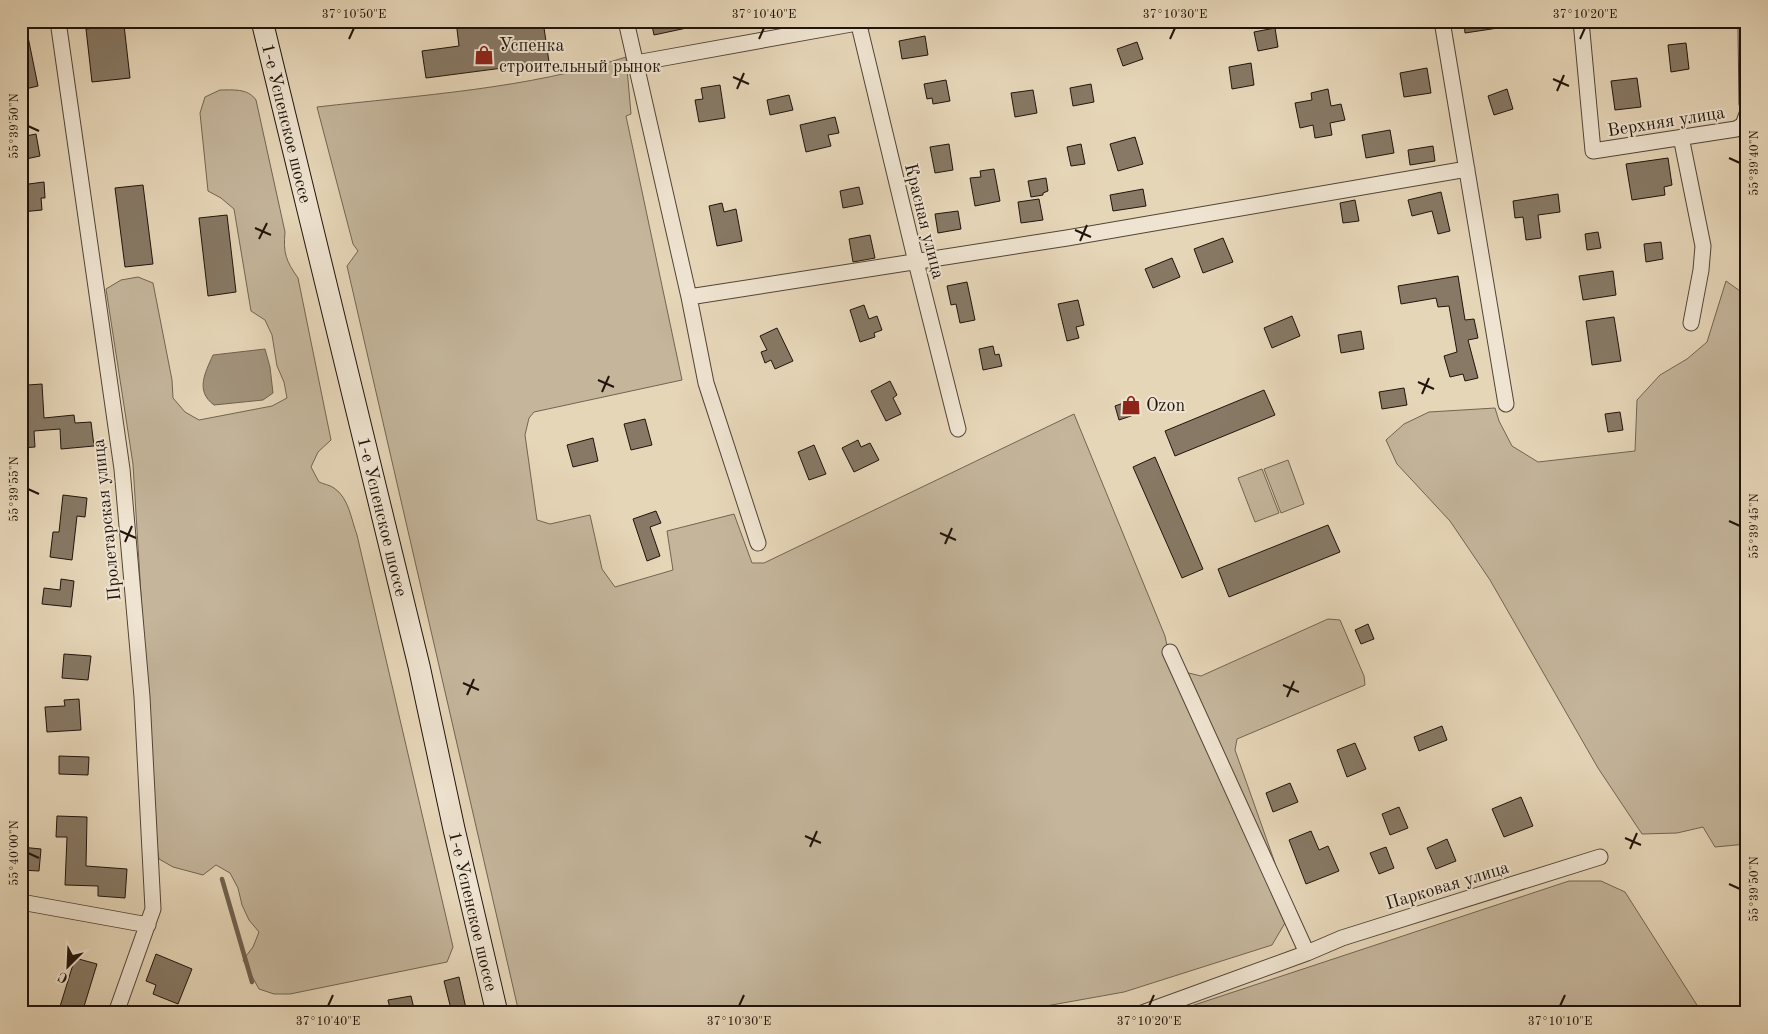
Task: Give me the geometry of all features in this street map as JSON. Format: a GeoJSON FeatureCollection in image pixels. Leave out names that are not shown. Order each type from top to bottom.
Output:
{"type":"FeatureCollection","features":[{"type":"Feature","properties":{"kind":"main road","name":"1-е Успенское шоссе"},"geometry":{"type":"LineString","coordinates":[[262,21],[419,666],[454,829],[497,1013]]}},
{"type":"Feature","properties":{"kind":"street","name":"Пролетарская улица"},"geometry":{"type":"LineString","coordinates":[[58,21],[122,469],[142,696],[153,909],[116,1013]]}},
{"type":"Feature","properties":{"kind":"street"},"geometry":{"type":"LineString","coordinates":[[626,21],[689,297],[706,384],[758,543]]}},
{"type":"Feature","properties":{"kind":"street"},"geometry":{"type":"LineString","coordinates":[[1442,21],[1506,404]]}},
{"type":"Feature","properties":{"kind":"street","name":"Верхняя улица"},"geometry":{"type":"LineString","coordinates":[[1581,21],[1593,151],[1736,129],[1743,125],[1747,114]]}},
{"type":"Feature","properties":{"kind":"street"},"geometry":{"type":"LineString","coordinates":[[636,63],[861,22]]}},
{"type":"Feature","properties":{"kind":"street","name":"Красная улица"},"geometry":{"type":"LineString","coordinates":[[861,22],[916,262],[958,429]]}},
{"type":"Feature","properties":{"kind":"street","name":"Верхняя улица"},"geometry":{"type":"LineString","coordinates":[[1746,29],[1747,104]]}},
{"type":"Feature","properties":{"kind":"street"},"geometry":{"type":"LineString","coordinates":[[1681,137],[1703,246],[1701,270],[1691,323]]}},
{"type":"Feature","properties":{"kind":"street"},"geometry":{"type":"LineString","coordinates":[[689,297],[1087,235],[1467,169]]}},
{"type":"Feature","properties":{"kind":"street"},"geometry":{"type":"LineString","coordinates":[[1170,652],[1307,953]]}},
{"type":"Feature","properties":{"kind":"street","name":"Парковая улица"},"geometry":{"type":"LineString","coordinates":[[1142,1013],[1307,953],[1342,938],[1600,857]]}},
{"type":"Feature","properties":{"kind":"street"},"geometry":{"type":"LineString","coordinates":[[21,902],[148,925]]}},
{"type":"Feature","properties":{"kind":"shaded area"},"geometry":{"type":"Polygon","coordinates":[[[626,57],[631,114],[626,116],[682,380],[534,412],[529,418],[525,435],[537,520],[550,524],[590,515],[602,569],[615,587],[673,570],[667,531],[734,514],[752,563],[764,563],[1074,414],[1165,636],[1172,669],[1201,676],[1328,619],[1340,620],[1364,676],[1365,685],[1237,739],[1235,750],[1292,911],[1272,945],[1124,992],[1007,1013],[519,1013],[347,266],[358,251],[353,244],[317,107],[512,84],[589,68],[626,57]]]}},
{"type":"Feature","properties":{"kind":"shaded area"},"geometry":{"type":"Polygon","coordinates":[[[220,90],[235,90],[249,93],[256,100],[285,232],[285,251],[288,262],[298,278],[331,440],[318,452],[311,467],[319,482],[332,487],[343,497],[357,535],[453,947],[447,962],[290,994],[274,994],[259,989],[243,960],[253,947],[259,932],[249,920],[242,905],[238,888],[230,873],[216,865],[203,875],[173,867],[159,859],[156,842],[133,464],[106,289],[121,280],[138,277],[153,283],[172,380],[173,398],[185,412],[199,420],[272,406],[287,398],[284,382],[277,366],[272,335],[265,320],[251,311],[234,209],[221,198],[208,191],[200,113],[205,97],[220,90]]]}},
{"type":"Feature","properties":{"kind":"shaded area"},"geometry":{"type":"Polygon","coordinates":[[[1726,281],[1747,296],[1747,844],[1715,847],[1703,827],[1677,833],[1642,834],[1598,768],[1490,580],[1450,521],[1397,464],[1386,440],[1404,424],[1429,412],[1495,408],[1499,421],[1512,446],[1538,462],[1635,451],[1637,400],[1660,375],[1687,359],[1707,342],[1726,281]]]}},
{"type":"Feature","properties":{"kind":"shaded area"},"geometry":{"type":"Polygon","coordinates":[[[265,349],[270,367],[273,393],[263,400],[214,405],[208,400],[203,388],[203,382],[213,355],[265,349]]]}},
{"type":"Feature","properties":{"kind":"shaded area"},"geometry":{"type":"Polygon","coordinates":[[[1288,460],[1304,504],[1281,513],[1264,469],[1288,460]]]}},
{"type":"Feature","properties":{"kind":"shaded area"},"geometry":{"type":"Polygon","coordinates":[[[1262,469],[1279,513],[1255,522],[1238,478],[1262,469]]]}},
{"type":"Feature","properties":{"kind":"shaded area"},"geometry":{"type":"Polygon","coordinates":[[[1569,881],[1601,881],[1625,892],[1702,1013],[1170,1013],[1569,881]]]}},
{"type":"Feature","properties":{"kind":"building","name":"Успенка строительный рынок"},"geometry":{"type":"Polygon","coordinates":[[[456,21],[543,21],[549,62],[426,78],[422,51],[459,46],[456,21]]]}},
{"type":"Feature","properties":{"kind":"building"},"geometry":{"type":"Polygon","coordinates":[[[651,21],[696,21],[696,26],[654,35],[651,21]]]}},
{"type":"Feature","properties":{"kind":"building"},"geometry":{"type":"Polygon","coordinates":[[[1464,21],[1498,21],[1498,28],[1465,33],[1464,21]]]}},
{"type":"Feature","properties":{"kind":"building"},"geometry":{"type":"Polygon","coordinates":[[[124,25],[130,78],[92,82],[86,29],[124,25]]]}},
{"type":"Feature","properties":{"kind":"building"},"geometry":{"type":"Polygon","coordinates":[[[1275,28],[1278,47],[1258,51],[1254,32],[1275,28]]]}},
{"type":"Feature","properties":{"kind":"building"},"geometry":{"type":"Polygon","coordinates":[[[27,32],[38,86],[21,90],[21,33],[27,32]]]}},
{"type":"Feature","properties":{"kind":"building"},"geometry":{"type":"Polygon","coordinates":[[[925,36],[928,55],[902,59],[899,41],[925,36]]]}},
{"type":"Feature","properties":{"kind":"building"},"geometry":{"type":"Polygon","coordinates":[[[1137,42],[1143,59],[1123,66],[1117,49],[1137,42]]]}},
{"type":"Feature","properties":{"kind":"building"},"geometry":{"type":"Polygon","coordinates":[[[1686,43],[1689,69],[1671,72],[1668,45],[1686,43]]]}},
{"type":"Feature","properties":{"kind":"building"},"geometry":{"type":"Polygon","coordinates":[[[1251,63],[1254,85],[1232,89],[1229,67],[1251,63]]]}},
{"type":"Feature","properties":{"kind":"building"},"geometry":{"type":"Polygon","coordinates":[[[1427,68],[1431,93],[1404,97],[1400,73],[1427,68]]]}},
{"type":"Feature","properties":{"kind":"building"},"geometry":{"type":"Polygon","coordinates":[[[1637,78],[1641,107],[1615,110],[1611,81],[1637,78]]]}},
{"type":"Feature","properties":{"kind":"building"},"geometry":{"type":"Polygon","coordinates":[[[946,80],[950,101],[933,104],[932,98],[927,99],[924,84],[946,80]]]}},
{"type":"Feature","properties":{"kind":"building"},"geometry":{"type":"Polygon","coordinates":[[[1091,84],[1094,102],[1073,106],[1070,88],[1091,84]]]}},
{"type":"Feature","properties":{"kind":"building"},"geometry":{"type":"Polygon","coordinates":[[[720,85],[725,118],[699,122],[695,100],[703,99],[701,88],[720,85]]]}},
{"type":"Feature","properties":{"kind":"building"},"geometry":{"type":"Polygon","coordinates":[[[1328,89],[1331,106],[1341,104],[1345,120],[1330,123],[1332,135],[1315,138],[1313,125],[1300,128],[1295,103],[1312,100],[1311,93],[1328,89]]]}},
{"type":"Feature","properties":{"kind":"building"},"geometry":{"type":"Polygon","coordinates":[[[1507,89],[1513,109],[1494,115],[1488,96],[1507,89]]]}},
{"type":"Feature","properties":{"kind":"building"},"geometry":{"type":"Polygon","coordinates":[[[1033,90],[1037,113],[1015,117],[1011,93],[1033,90]]]}},
{"type":"Feature","properties":{"kind":"building"},"geometry":{"type":"Polygon","coordinates":[[[789,95],[793,110],[770,115],[767,100],[789,95]]]}},
{"type":"Feature","properties":{"kind":"building"},"geometry":{"type":"Polygon","coordinates":[[[835,117],[839,133],[828,135],[831,146],[806,152],[800,125],[835,117]]]}},
{"type":"Feature","properties":{"kind":"building"},"geometry":{"type":"Polygon","coordinates":[[[1390,130],[1394,153],[1366,158],[1362,135],[1390,130]]]}},
{"type":"Feature","properties":{"kind":"building"},"geometry":{"type":"Polygon","coordinates":[[[36,134],[40,156],[21,160],[21,137],[36,134]]]}},
{"type":"Feature","properties":{"kind":"building"},"geometry":{"type":"Polygon","coordinates":[[[1135,137],[1143,164],[1118,171],[1110,144],[1135,137]]]}},
{"type":"Feature","properties":{"kind":"building"},"geometry":{"type":"Polygon","coordinates":[[[949,144],[953,170],[935,173],[930,147],[949,144]]]}},
{"type":"Feature","properties":{"kind":"building"},"geometry":{"type":"Polygon","coordinates":[[[1081,144],[1085,164],[1071,166],[1067,147],[1081,144]]]}},
{"type":"Feature","properties":{"kind":"building"},"geometry":{"type":"Polygon","coordinates":[[[1433,146],[1435,161],[1410,165],[1408,150],[1433,146]]]}},
{"type":"Feature","properties":{"kind":"building"},"geometry":{"type":"Polygon","coordinates":[[[1668,158],[1672,185],[1664,187],[1665,195],[1632,200],[1626,164],[1668,158]]]}},
{"type":"Feature","properties":{"kind":"building"},"geometry":{"type":"Polygon","coordinates":[[[994,169],[1000,201],[975,206],[970,178],[981,177],[980,171],[994,169]]]}},
{"type":"Feature","properties":{"kind":"building"},"geometry":{"type":"Polygon","coordinates":[[[1046,178],[1048,191],[1043,193],[1043,195],[1031,197],[1028,181],[1046,178]]]}},
{"type":"Feature","properties":{"kind":"building"},"geometry":{"type":"Polygon","coordinates":[[[44,182],[45,198],[41,198],[42,210],[21,212],[21,185],[44,182]]]}},
{"type":"Feature","properties":{"kind":"building"},"geometry":{"type":"Polygon","coordinates":[[[143,185],[153,264],[125,267],[115,188],[143,185]]]}},
{"type":"Feature","properties":{"kind":"building"},"geometry":{"type":"Polygon","coordinates":[[[859,187],[863,204],[843,208],[840,191],[859,187]]]}},
{"type":"Feature","properties":{"kind":"building"},"geometry":{"type":"Polygon","coordinates":[[[1143,189],[1146,206],[1113,211],[1110,195],[1143,189]]]}},
{"type":"Feature","properties":{"kind":"building"},"geometry":{"type":"Polygon","coordinates":[[[1441,192],[1450,231],[1438,234],[1432,211],[1412,216],[1408,200],[1441,192]]]}},
{"type":"Feature","properties":{"kind":"building"},"geometry":{"type":"Polygon","coordinates":[[[1558,194],[1560,212],[1538,215],[1541,238],[1526,240],[1523,217],[1515,218],[1513,201],[1558,194]]]}},
{"type":"Feature","properties":{"kind":"building"},"geometry":{"type":"Polygon","coordinates":[[[1039,199],[1043,220],[1021,223],[1018,202],[1039,199]]]}},
{"type":"Feature","properties":{"kind":"building"},"geometry":{"type":"Polygon","coordinates":[[[1355,200],[1359,221],[1343,223],[1340,203],[1355,200]]]}},
{"type":"Feature","properties":{"kind":"building"},"geometry":{"type":"Polygon","coordinates":[[[722,203],[724,212],[736,209],[742,241],[717,246],[709,206],[722,203]]]}},
{"type":"Feature","properties":{"kind":"building"},"geometry":{"type":"Polygon","coordinates":[[[958,211],[961,229],[938,233],[935,214],[958,211]]]}},
{"type":"Feature","properties":{"kind":"building"},"geometry":{"type":"Polygon","coordinates":[[[227,215],[236,292],[208,296],[199,218],[227,215]]]}},
{"type":"Feature","properties":{"kind":"building"},"geometry":{"type":"Polygon","coordinates":[[[1598,232],[1601,248],[1587,250],[1585,234],[1598,232]]]}},
{"type":"Feature","properties":{"kind":"building"},"geometry":{"type":"Polygon","coordinates":[[[870,235],[875,258],[853,262],[849,239],[870,235]]]}},
{"type":"Feature","properties":{"kind":"building"},"geometry":{"type":"Polygon","coordinates":[[[1223,238],[1233,262],[1203,273],[1194,249],[1223,238]]]}},
{"type":"Feature","properties":{"kind":"building"},"geometry":{"type":"Polygon","coordinates":[[[1661,242],[1663,259],[1646,262],[1644,244],[1661,242]]]}},
{"type":"Feature","properties":{"kind":"building"},"geometry":{"type":"Polygon","coordinates":[[[1172,258],[1180,277],[1153,288],[1145,269],[1172,258]]]}},
{"type":"Feature","properties":{"kind":"building"},"geometry":{"type":"Polygon","coordinates":[[[1613,271],[1616,295],[1583,300],[1579,276],[1613,271]]]}},
{"type":"Feature","properties":{"kind":"building"},"geometry":{"type":"Polygon","coordinates":[[[1458,276],[1465,320],[1474,319],[1478,338],[1468,340],[1478,378],[1465,381],[1463,374],[1450,377],[1444,356],[1457,352],[1449,306],[1438,307],[1436,298],[1401,304],[1398,286],[1458,276]]]}},
{"type":"Feature","properties":{"kind":"building"},"geometry":{"type":"Polygon","coordinates":[[[967,282],[975,320],[960,323],[956,304],[951,305],[947,286],[967,282]]]}},
{"type":"Feature","properties":{"kind":"building"},"geometry":{"type":"Polygon","coordinates":[[[1078,300],[1084,325],[1076,327],[1079,338],[1067,341],[1058,304],[1078,300]]]}},
{"type":"Feature","properties":{"kind":"building"},"geometry":{"type":"Polygon","coordinates":[[[864,305],[869,319],[877,316],[882,330],[874,333],[875,337],[860,342],[850,310],[864,305]]]}},
{"type":"Feature","properties":{"kind":"building"},"geometry":{"type":"Polygon","coordinates":[[[1292,316],[1300,336],[1272,348],[1264,328],[1292,316]]]}},
{"type":"Feature","properties":{"kind":"building"},"geometry":{"type":"Polygon","coordinates":[[[1614,317],[1621,361],[1592,365],[1586,321],[1614,317]]]}},
{"type":"Feature","properties":{"kind":"building"},"geometry":{"type":"Polygon","coordinates":[[[777,328],[793,361],[775,369],[771,360],[765,363],[761,352],[767,350],[760,336],[777,328]]]}},
{"type":"Feature","properties":{"kind":"building"},"geometry":{"type":"Polygon","coordinates":[[[1361,331],[1364,349],[1341,353],[1338,335],[1361,331]]]}},
{"type":"Feature","properties":{"kind":"building"},"geometry":{"type":"Polygon","coordinates":[[[993,346],[995,355],[999,354],[1002,366],[983,370],[979,349],[993,346]]]}},
{"type":"Feature","properties":{"kind":"building"},"geometry":{"type":"Polygon","coordinates":[[[890,381],[897,395],[893,398],[901,414],[886,421],[871,391],[890,381]]]}},
{"type":"Feature","properties":{"kind":"building"},"geometry":{"type":"Polygon","coordinates":[[[42,384],[44,418],[74,415],[75,423],[91,422],[94,446],[61,449],[60,429],[34,431],[35,447],[21,448],[21,391],[28,390],[28,385],[42,384]]]}},
{"type":"Feature","properties":{"kind":"building"},"geometry":{"type":"Polygon","coordinates":[[[1404,388],[1407,405],[1382,409],[1379,392],[1404,388]]]}},
{"type":"Feature","properties":{"kind":"building"},"geometry":{"type":"Polygon","coordinates":[[[1264,390],[1275,415],[1175,456],[1165,431],[1264,390]]]}},
{"type":"Feature","properties":{"kind":"building"},"geometry":{"type":"Polygon","coordinates":[[[1132,400],[1137,414],[1119,420],[1115,406],[1132,400]]]}},
{"type":"Feature","properties":{"kind":"building"},"geometry":{"type":"Polygon","coordinates":[[[1620,412],[1623,430],[1608,432],[1605,414],[1620,412]]]}},
{"type":"Feature","properties":{"kind":"building"},"geometry":{"type":"Polygon","coordinates":[[[645,419],[652,445],[631,450],[624,424],[645,419]]]}},
{"type":"Feature","properties":{"kind":"building"},"geometry":{"type":"Polygon","coordinates":[[[593,438],[598,461],[573,467],[567,445],[593,438]]]}},
{"type":"Feature","properties":{"kind":"building"},"geometry":{"type":"Polygon","coordinates":[[[858,440],[861,447],[870,443],[879,460],[854,472],[842,448],[858,440]]]}},
{"type":"Feature","properties":{"kind":"building"},"geometry":{"type":"Polygon","coordinates":[[[814,445],[826,474],[809,480],[798,452],[814,445]]]}},
{"type":"Feature","properties":{"kind":"building"},"geometry":{"type":"Polygon","coordinates":[[[1155,457],[1203,569],[1182,578],[1133,467],[1155,457]]]}},
{"type":"Feature","properties":{"kind":"building"},"geometry":{"type":"Polygon","coordinates":[[[63,495],[87,498],[85,517],[77,516],[72,560],[50,557],[53,532],[59,532],[63,495]]]}},
{"type":"Feature","properties":{"kind":"building"},"geometry":{"type":"Polygon","coordinates":[[[656,511],[661,523],[650,527],[660,556],[647,561],[633,519],[656,511]]]}},
{"type":"Feature","properties":{"kind":"building"},"geometry":{"type":"Polygon","coordinates":[[[1328,525],[1340,552],[1229,597],[1218,569],[1328,525]]]}},
{"type":"Feature","properties":{"kind":"building"},"geometry":{"type":"Polygon","coordinates":[[[61,579],[74,581],[71,607],[42,604],[44,588],[60,590],[61,579]]]}},
{"type":"Feature","properties":{"kind":"building"},"geometry":{"type":"Polygon","coordinates":[[[1368,624],[1374,639],[1361,644],[1355,630],[1368,624]]]}},
{"type":"Feature","properties":{"kind":"building"},"geometry":{"type":"Polygon","coordinates":[[[64,654],[91,656],[88,680],[62,678],[64,654]]]}},
{"type":"Feature","properties":{"kind":"building"},"geometry":{"type":"Polygon","coordinates":[[[79,699],[81,730],[47,732],[45,707],[65,706],[64,700],[79,699]]]}},
{"type":"Feature","properties":{"kind":"building"},"geometry":{"type":"Polygon","coordinates":[[[1442,726],[1447,740],[1419,751],[1414,737],[1442,726]]]}},
{"type":"Feature","properties":{"kind":"building"},"geometry":{"type":"Polygon","coordinates":[[[1355,743],[1366,769],[1347,777],[1337,750],[1355,743]]]}},
{"type":"Feature","properties":{"kind":"building"},"geometry":{"type":"Polygon","coordinates":[[[59,756],[89,757],[88,775],[59,774],[59,756]]]}},
{"type":"Feature","properties":{"kind":"building"},"geometry":{"type":"Polygon","coordinates":[[[1290,783],[1298,802],[1273,812],[1266,793],[1290,783]]]}},
{"type":"Feature","properties":{"kind":"building"},"geometry":{"type":"Polygon","coordinates":[[[1521,797],[1533,826],[1504,837],[1492,809],[1521,797]]]}},
{"type":"Feature","properties":{"kind":"building"},"geometry":{"type":"Polygon","coordinates":[[[1399,807],[1408,828],[1390,835],[1382,814],[1399,807]]]}},
{"type":"Feature","properties":{"kind":"building"},"geometry":{"type":"Polygon","coordinates":[[[57,816],[87,817],[86,866],[127,869],[125,898],[98,896],[98,886],[65,885],[67,837],[56,837],[57,816]]]}},
{"type":"Feature","properties":{"kind":"building"},"geometry":{"type":"Polygon","coordinates":[[[1311,831],[1319,850],[1328,846],[1339,871],[1306,884],[1289,840],[1311,831]]]}},
{"type":"Feature","properties":{"kind":"building"},"geometry":{"type":"Polygon","coordinates":[[[1447,839],[1456,861],[1436,869],[1427,848],[1447,839]]]}},
{"type":"Feature","properties":{"kind":"building"},"geometry":{"type":"Polygon","coordinates":[[[21,847],[41,849],[39,871],[21,870],[21,847]]]}},
{"type":"Feature","properties":{"kind":"building"},"geometry":{"type":"Polygon","coordinates":[[[1386,847],[1394,868],[1379,874],[1370,853],[1386,847]]]}},
{"type":"Feature","properties":{"kind":"building"},"geometry":{"type":"Polygon","coordinates":[[[156,954],[192,969],[178,1004],[153,994],[156,985],[146,981],[156,954]]]}},
{"type":"Feature","properties":{"kind":"building"},"geometry":{"type":"Polygon","coordinates":[[[75,958],[97,964],[82,1013],[58,1013],[75,958]]]}},
{"type":"Feature","properties":{"kind":"building"},"geometry":{"type":"Polygon","coordinates":[[[459,977],[467,1013],[452,1013],[444,981],[459,977]]]}},
{"type":"Feature","properties":{"kind":"building"},"geometry":{"type":"Polygon","coordinates":[[[411,996],[415,1013],[391,1013],[388,1000],[411,996]]]}},
{"type":"Feature","properties":{"kind":"waterway"},"geometry":{"type":"LineString","coordinates":[[222,879],[252,982]]}},
{"type":"Feature","properties":{"kind":"place","name":"Успенка строительный рынок"},"geometry":{"type":"Point","coordinates":[484,55]}},
{"type":"Feature","properties":{"kind":"place","name":"Ozon"},"geometry":{"type":"Point","coordinates":[1131,405]}}]}
